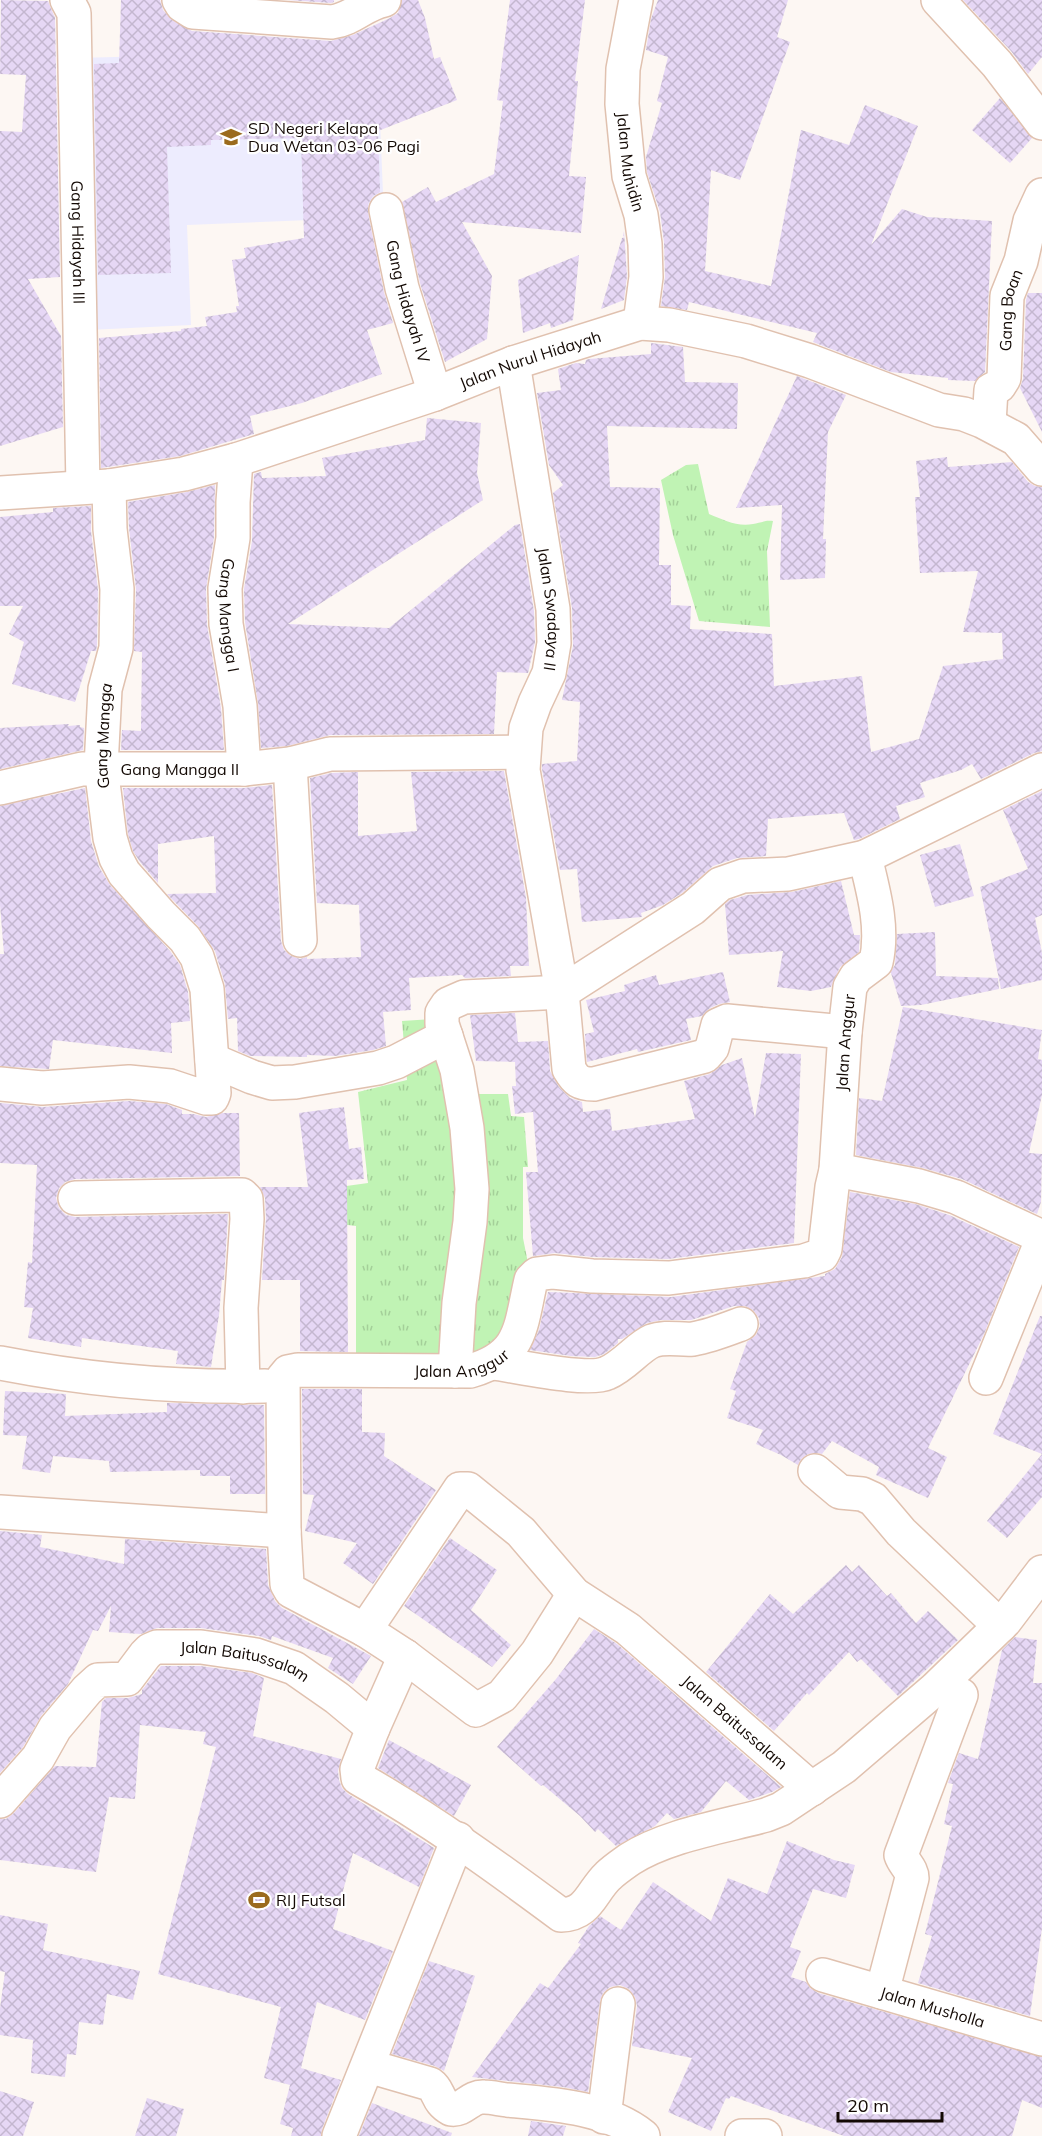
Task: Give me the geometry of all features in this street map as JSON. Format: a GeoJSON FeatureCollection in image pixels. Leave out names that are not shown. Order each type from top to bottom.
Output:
{"type":"FeatureCollection","features":[{"type":"Feature","properties":{"kind":"street"},"geometry":{"type":"LineString","coordinates":[[179,0],[182,5],[193,12],[332,22],[345,20],[376,2],[384,0]]}},
{"type":"Feature","properties":{"kind":"street","name":"Jalan Muhidin"},"geometry":{"type":"LineString","coordinates":[[636,0],[623,69],[622,104],[629,176],[641,215],[645,244],[646,277],[640,323]]}},
{"type":"Feature","properties":{"kind":"street"},"geometry":{"type":"LineString","coordinates":[[938,0],[997,64],[1042,123]]}},
{"type":"Feature","properties":{"kind":"street","name":"Gang Hidayah III"},"geometry":{"type":"LineString","coordinates":[[70,2],[74,13],[96,486]]}},
{"type":"Feature","properties":{"kind":"street","name":"Gang Boan"},"geometry":{"type":"LineString","coordinates":[[989,423],[991,390],[999,386],[1004,378],[1006,296],[1021,261],[1030,221],[1042,195]]}},
{"type":"Feature","properties":{"kind":"street","name":"Gang Hidayah IV"},"geometry":{"type":"LineString","coordinates":[[386,210],[402,288],[435,394]]}},
{"type":"Feature","properties":{"kind":"street","name":"Jalan Nurul Hidayah"},"geometry":{"type":"LineString","coordinates":[[0,493],[96,486],[184,474],[236,460],[435,394],[513,363],[640,323],[669,325],[746,341],[810,361],[939,410],[964,414],[989,423],[1016,440],[1042,469]]}},
{"type":"Feature","properties":{"kind":"street","name":"Jalan Swadaya II"},"geometry":{"type":"LineString","coordinates":[[513,363],[554,621],[554,643],[549,673],[526,728],[523,770],[562,992],[569,1069],[575,1080],[582,1084],[594,1084],[705,1056],[712,1048],[718,1025],[727,1021],[845,1032]]}},
{"type":"Feature","properties":{"kind":"street","name":"Gang Mangga I"},"geometry":{"type":"LineString","coordinates":[[236,460],[233,538],[225,588],[225,624],[240,706],[244,769]]}},
{"type":"Feature","properties":{"kind":"street","name":"Gang Mangga"},"geometry":{"type":"LineString","coordinates":[[0,1084],[42,1088],[129,1083],[170,1086],[206,1098],[212,1098],[214,1093],[207,989],[197,957],[185,939],[124,873],[116,858],[110,838],[101,767],[105,689],[116,648],[117,589],[110,529],[96,486]]}},
{"type":"Feature","properties":{"kind":"street","name":"Gang Mangga II"},"geometry":{"type":"LineString","coordinates":[[0,788],[68,771],[101,767],[244,769],[290,764],[330,754],[523,752]]}},
{"type":"Feature","properties":{"kind":"street"},"geometry":{"type":"LineString","coordinates":[[290,764],[300,940]]}},
{"type":"Feature","properties":{"kind":"street"},"geometry":{"type":"LineString","coordinates":[[454,1371],[457,1320],[472,1189],[467,1128],[457,1070],[446,1036],[442,1013],[448,1004],[456,999],[480,995],[562,992],[693,908],[720,884],[743,876],[788,874],[865,857],[1042,770]]}},
{"type":"Feature","properties":{"kind":"street","name":"Jalan Anggur"},"geometry":{"type":"LineString","coordinates":[[282,1385],[283,1378],[288,1372],[298,1370],[470,1371],[493,1363],[505,1355],[515,1343],[531,1280],[537,1274],[553,1272],[602,1277],[669,1278],[804,1262],[822,1254],[825,1249],[836,1170],[850,987],[856,977],[876,962],[879,950],[878,923],[865,857]]}},
{"type":"Feature","properties":{"kind":"street"},"geometry":{"type":"LineString","coordinates":[[212,1060],[272,1083],[295,1082],[378,1068],[396,1062],[446,1036]]}},
{"type":"Feature","properties":{"kind":"street"},"geometry":{"type":"LineString","coordinates":[[836,1170],[919,1186],[956,1197],[1042,1239],[986,1378]]}},
{"type":"Feature","properties":{"kind":"street"},"geometry":{"type":"LineString","coordinates":[[75,1198],[235,1195],[246,1199],[247,1219],[241,1308],[243,1387]]}},
{"type":"Feature","properties":{"kind":"street"},"geometry":{"type":"LineString","coordinates":[[493,1363],[578,1375],[602,1375],[622,1364],[651,1341],[709,1336],[741,1323]]}},
{"type":"Feature","properties":{"kind":"street"},"geometry":{"type":"LineString","coordinates":[[0,1363],[56,1374],[126,1381],[243,1387],[282,1385],[284,1531],[287,1584],[291,1591],[365,1630],[405,1656],[476,1710],[502,1696],[537,1653],[573,1594]]}},
{"type":"Feature","properties":{"kind":"street"},"geometry":{"type":"LineString","coordinates":[[815,1471],[840,1492],[862,1494],[873,1499],[902,1532],[1000,1626]]}},
{"type":"Feature","properties":{"kind":"street","name":"Jalan Baitussalam"},"geometry":{"type":"LineString","coordinates":[[365,1630],[460,1489],[464,1488],[471,1491],[521,1532],[573,1594],[628,1629],[812,1789]]}},
{"type":"Feature","properties":{"kind":"street"},"geometry":{"type":"LineString","coordinates":[[0,1512],[284,1531]]}},
{"type":"Feature","properties":{"kind":"street"},"geometry":{"type":"LineString","coordinates":[[405,1656],[357,1769],[358,1778],[458,1839],[561,1915],[573,1915],[582,1909],[607,1876],[640,1854],[659,1844],[781,1809],[844,1767],[935,1689],[1000,1626],[1042,1572]]}},
{"type":"Feature","properties":{"kind":"street","name":"Jalan Baitussalam"},"geometry":{"type":"LineString","coordinates":[[0,1801],[38,1758],[55,1728],[87,1690],[98,1680],[127,1679],[150,1650],[157,1647],[201,1647],[277,1660],[294,1668],[337,1698],[373,1728]]}},
{"type":"Feature","properties":{"kind":"street"},"geometry":{"type":"LineString","coordinates":[[882,1992],[912,1878],[911,1870],[904,1864],[901,1855],[961,1695]]}},
{"type":"Feature","properties":{"kind":"street"},"geometry":{"type":"LineString","coordinates":[[339,2136],[458,1839]]}},
{"type":"Feature","properties":{"kind":"street","name":"Jalan Musholla"},"geometry":{"type":"LineString","coordinates":[[823,1976],[1042,2039]]}},
{"type":"Feature","properties":{"kind":"street"},"geometry":{"type":"LineString","coordinates":[[604,2117],[618,2004]]}},
{"type":"Feature","properties":{"kind":"street"},"geometry":{"type":"LineString","coordinates":[[368,2066],[430,2084],[436,2089],[440,2101],[451,2109],[460,2109],[471,2100],[482,2096],[529,2102],[580,2110],[604,2117],[629,2125],[644,2136]]}},
{"type":"Feature","properties":{"kind":"street"},"geometry":{"type":"LineString","coordinates":[[742,2136],[765,2136]]}},
{"type":"Feature","properties":{"kind":"shaded area","name":"SD Negeri Kelapa Dua Wetan 03-06 Pagi"},"geometry":{"type":"Polygon","coordinates":[[[377,50],[384,217],[187,225],[191,325],[89,330],[77,58],[377,50]]]}},
{"type":"Feature","properties":{"kind":"green space"},"geometry":{"type":"Polygon","coordinates":[[[698,464],[709,514],[741,525],[773,521],[767,551],[770,627],[699,621],[673,535],[661,480],[686,465],[698,464]]]}},
{"type":"Feature","properties":{"kind":"green space"},"geometry":{"type":"Polygon","coordinates":[[[448,1018],[468,1094],[508,1094],[511,1116],[524,1117],[528,1167],[523,1167],[523,1238],[529,1268],[514,1320],[477,1359],[356,1359],[356,1226],[331,1223],[332,1188],[368,1183],[358,1092],[407,1080],[402,1021],[448,1018]]]}},
{"type":"Feature","properties":{"kind":"building"},"geometry":{"type":"Polygon","coordinates":[[[1,0],[48,1],[55,18],[60,277],[28,279],[61,336],[63,427],[0,446],[0,131],[22,132],[26,75],[0,74],[1,0]]]}},
{"type":"Feature","properties":{"kind":"building"},"geometry":{"type":"Polygon","coordinates":[[[121,0],[160,0],[163,10],[172,20],[192,31],[331,41],[353,35],[390,18],[398,13],[402,0],[418,0],[425,18],[434,59],[440,57],[457,100],[378,131],[380,192],[373,196],[368,204],[368,213],[384,292],[393,323],[367,330],[382,374],[302,403],[250,416],[254,434],[180,456],[101,468],[99,338],[181,331],[181,329],[207,326],[205,317],[237,312],[236,306],[239,306],[232,260],[246,258],[244,248],[304,238],[301,138],[211,140],[211,145],[167,147],[171,273],[98,275],[94,64],[119,63],[121,0]]]}},
{"type":"Feature","properties":{"kind":"building"},"geometry":{"type":"Polygon","coordinates":[[[288,0],[334,0],[334,2],[331,3],[288,0]]]}},
{"type":"Feature","properties":{"kind":"building"},"geometry":{"type":"Polygon","coordinates":[[[510,0],[585,0],[575,81],[578,81],[569,176],[586,177],[581,233],[462,222],[492,276],[487,339],[445,362],[420,283],[402,202],[428,187],[436,202],[494,174],[503,101],[497,100],[510,0]]]}},
{"type":"Feature","properties":{"kind":"building"},"geometry":{"type":"Polygon","coordinates":[[[658,0],[788,0],[777,37],[790,42],[740,180],[711,170],[705,271],[771,286],[801,130],[849,145],[865,105],[918,126],[871,245],[902,209],[927,217],[992,221],[985,372],[975,381],[948,380],[948,378],[891,372],[813,342],[817,333],[689,302],[687,310],[661,306],[665,277],[664,242],[660,212],[647,172],[646,157],[662,103],[657,101],[668,57],[646,50],[651,19],[658,0]]]}},
{"type":"Feature","properties":{"kind":"building"},"geometry":{"type":"Polygon","coordinates":[[[963,0],[1042,0],[1042,57],[1028,74],[1011,51],[963,0]]]}},
{"type":"Feature","properties":{"kind":"building"},"geometry":{"type":"Polygon","coordinates":[[[1000,98],[1032,138],[1010,163],[972,130],[1000,98]]]}},
{"type":"Feature","properties":{"kind":"building"},"geometry":{"type":"Polygon","coordinates":[[[624,237],[627,276],[624,300],[601,309],[622,238],[624,237]]]}},
{"type":"Feature","properties":{"kind":"building"},"geometry":{"type":"Polygon","coordinates":[[[579,255],[573,320],[551,328],[550,323],[523,333],[518,280],[579,255]]]}},
{"type":"Feature","properties":{"kind":"building"},"geometry":{"type":"Polygon","coordinates":[[[1028,293],[1042,293],[1042,432],[1020,388],[1023,379],[1028,293]]]}},
{"type":"Feature","properties":{"kind":"building"},"geometry":{"type":"Polygon","coordinates":[[[651,343],[683,347],[685,382],[738,383],[737,429],[607,426],[610,487],[660,488],[659,565],[671,565],[671,605],[691,606],[690,629],[772,634],[774,686],[862,676],[871,752],[919,739],[943,666],[1003,659],[1002,633],[963,632],[978,571],[920,573],[915,497],[920,497],[916,461],[947,457],[948,467],[1012,462],[1028,482],[1042,487],[1042,751],[981,779],[972,764],[961,770],[920,783],[925,797],[896,806],[900,819],[859,839],[854,840],[844,813],[768,819],[766,856],[737,858],[713,866],[682,893],[663,905],[641,913],[642,917],[582,922],[577,869],[560,870],[542,769],[542,764],[577,761],[580,702],[562,700],[573,646],[572,608],[553,493],[563,485],[549,465],[537,393],[561,390],[558,369],[576,363],[585,364],[589,359],[651,354],[651,343]]]}},
{"type":"Feature","properties":{"kind":"building"},"geometry":{"type":"Polygon","coordinates":[[[797,376],[846,395],[828,432],[823,539],[826,539],[825,578],[780,580],[782,505],[736,508],[797,376]]]}},
{"type":"Feature","properties":{"kind":"building"},"geometry":{"type":"Polygon","coordinates":[[[427,418],[481,423],[477,473],[483,500],[288,624],[389,628],[515,525],[520,524],[534,611],[535,642],[528,673],[497,672],[494,734],[330,735],[287,746],[261,748],[258,703],[245,622],[244,589],[252,541],[254,474],[261,472],[262,478],[326,476],[322,458],[425,440],[427,418]]]}},
{"type":"Feature","properties":{"kind":"building"},"geometry":{"type":"Polygon","coordinates":[[[215,485],[214,537],[206,589],[207,625],[221,708],[224,750],[121,750],[122,730],[141,731],[142,652],[134,651],[136,589],[128,502],[215,485]]]}},
{"type":"Feature","properties":{"kind":"building"},"geometry":{"type":"Polygon","coordinates":[[[91,506],[91,531],[98,590],[97,645],[96,651],[91,651],[75,702],[12,684],[24,642],[9,634],[23,606],[0,606],[0,517],[53,512],[53,508],[91,506]]]}},
{"type":"Feature","properties":{"kind":"building"},"geometry":{"type":"Polygon","coordinates":[[[69,724],[68,726],[80,725],[84,728],[83,750],[0,769],[0,728],[69,724]]]}},
{"type":"Feature","properties":{"kind":"building"},"geometry":{"type":"Polygon","coordinates":[[[504,771],[526,898],[529,966],[510,966],[511,976],[465,978],[462,975],[409,978],[411,1010],[383,1012],[386,1046],[373,1050],[335,1056],[307,1055],[307,1057],[250,1056],[238,1051],[237,1018],[228,1019],[225,984],[215,951],[198,926],[167,894],[216,893],[214,836],[158,844],[158,883],[133,851],[128,834],[123,788],[244,788],[272,785],[281,941],[284,950],[300,959],[361,957],[359,905],[317,903],[310,778],[332,773],[358,772],[358,836],[417,831],[411,772],[504,771]]]}},
{"type":"Feature","properties":{"kind":"building"},"geometry":{"type":"Polygon","coordinates":[[[85,788],[91,841],[99,867],[110,885],[180,965],[188,992],[190,1021],[171,1023],[172,1053],[53,1040],[49,1069],[0,1066],[0,954],[4,954],[0,905],[0,806],[85,788]]]}},
{"type":"Feature","properties":{"kind":"building"},"geometry":{"type":"Polygon","coordinates":[[[1042,791],[1042,915],[1035,918],[1042,953],[1042,980],[1001,989],[980,887],[1028,869],[1003,810],[1042,791]]]}},
{"type":"Feature","properties":{"kind":"building"},"geometry":{"type":"Polygon","coordinates":[[[960,844],[974,896],[935,907],[920,855],[960,844]]]}},
{"type":"Feature","properties":{"kind":"building"},"geometry":{"type":"Polygon","coordinates":[[[841,881],[854,935],[860,935],[859,952],[840,967],[831,987],[811,991],[777,987],[783,951],[729,955],[725,904],[730,900],[747,895],[792,892],[841,881]]]}},
{"type":"Feature","properties":{"kind":"building"},"geometry":{"type":"Polygon","coordinates":[[[935,932],[936,976],[998,978],[999,989],[921,1005],[901,1006],[890,973],[895,965],[897,934],[935,932]]]}},
{"type":"Feature","properties":{"kind":"building"},"geometry":{"type":"Polygon","coordinates":[[[723,972],[730,1002],[710,1008],[702,1016],[686,1019],[691,1040],[638,1052],[637,1049],[587,1062],[585,1034],[594,1032],[586,1000],[625,991],[624,985],[656,975],[659,985],[723,972]]]}},
{"type":"Feature","properties":{"kind":"building"},"geometry":{"type":"Polygon","coordinates":[[[903,1007],[1042,1030],[1038,1059],[1042,1060],[1042,1095],[1029,1153],[1042,1154],[1041,1202],[1037,1214],[962,1179],[923,1168],[856,1155],[859,1098],[882,1101],[903,1007]]]}},
{"type":"Feature","properties":{"kind":"building"},"geometry":{"type":"Polygon","coordinates":[[[515,1013],[518,1042],[548,1041],[550,1071],[559,1087],[570,1098],[582,1102],[583,1112],[610,1109],[612,1131],[695,1119],[684,1081],[710,1074],[722,1065],[742,1058],[755,1118],[766,1053],[801,1054],[794,1243],[668,1259],[593,1257],[555,1253],[533,1256],[526,1172],[538,1172],[533,1112],[515,1114],[512,1086],[516,1086],[515,1062],[476,1061],[470,1015],[515,1013]]]}},
{"type":"Feature","properties":{"kind":"building"},"geometry":{"type":"Polygon","coordinates":[[[129,1101],[166,1104],[182,1110],[182,1114],[206,1117],[223,1113],[239,1113],[240,1176],[75,1179],[65,1182],[59,1188],[56,1198],[59,1208],[66,1215],[75,1217],[228,1214],[224,1280],[222,1280],[211,1367],[176,1364],[178,1351],[82,1338],[81,1347],[28,1338],[33,1308],[24,1307],[28,1262],[32,1263],[37,1165],[0,1163],[0,1103],[43,1107],[129,1101]]]}},
{"type":"Feature","properties":{"kind":"building"},"geometry":{"type":"Polygon","coordinates":[[[344,1107],[349,1149],[361,1147],[364,1179],[347,1180],[348,1352],[300,1351],[300,1280],[262,1280],[266,1218],[265,1198],[260,1187],[308,1187],[299,1113],[344,1107]]]}},
{"type":"Feature","properties":{"kind":"building"},"geometry":{"type":"Polygon","coordinates":[[[850,1192],[915,1204],[949,1215],[1019,1247],[984,1334],[928,1448],[947,1457],[928,1498],[876,1475],[879,1467],[832,1441],[822,1454],[808,1454],[801,1459],[798,1465],[756,1444],[763,1430],[727,1418],[736,1391],[730,1389],[747,1342],[756,1335],[760,1326],[759,1318],[753,1310],[745,1306],[734,1306],[691,1320],[661,1320],[647,1323],[622,1339],[618,1339],[618,1343],[604,1354],[595,1357],[530,1350],[539,1330],[548,1292],[671,1297],[825,1276],[835,1269],[842,1257],[850,1192]]]}},
{"type":"Feature","properties":{"kind":"building"},"geometry":{"type":"Polygon","coordinates":[[[1040,1316],[1042,1316],[1042,1454],[993,1434],[1040,1316]]]}},
{"type":"Feature","properties":{"kind":"building"},"geometry":{"type":"Polygon","coordinates":[[[302,1389],[362,1389],[362,1432],[385,1433],[384,1456],[436,1490],[373,1584],[343,1563],[357,1543],[305,1531],[314,1495],[303,1494],[302,1389]]]}},
{"type":"Feature","properties":{"kind":"building"},"geometry":{"type":"Polygon","coordinates":[[[5,1391],[66,1394],[65,1416],[167,1412],[167,1403],[264,1405],[265,1494],[230,1494],[230,1476],[200,1476],[200,1470],[110,1472],[109,1461],[53,1456],[50,1473],[22,1469],[27,1436],[3,1435],[5,1391]]]}},
{"type":"Feature","properties":{"kind":"building"},"geometry":{"type":"Polygon","coordinates":[[[1042,1454],[1042,1497],[1007,1538],[987,1521],[1042,1454]]]}},
{"type":"Feature","properties":{"kind":"building"},"geometry":{"type":"Polygon","coordinates":[[[0,1531],[42,1535],[40,1547],[124,1564],[125,1539],[266,1549],[268,1585],[275,1601],[282,1608],[371,1656],[353,1684],[328,1668],[333,1658],[272,1636],[271,1640],[259,1636],[201,1628],[157,1628],[141,1634],[109,1632],[111,1606],[98,1631],[93,1630],[68,1684],[41,1716],[23,1747],[0,1773],[0,1531]]]}},
{"type":"Feature","properties":{"kind":"building"},"geometry":{"type":"Polygon","coordinates":[[[450,1538],[497,1570],[471,1610],[511,1645],[492,1667],[404,1606],[450,1538]]]}},
{"type":"Feature","properties":{"kind":"building"},"geometry":{"type":"Polygon","coordinates":[[[846,1565],[852,1572],[859,1565],[887,1596],[891,1593],[916,1623],[928,1611],[958,1640],[898,1696],[861,1659],[857,1662],[849,1652],[809,1695],[807,1693],[774,1731],[706,1672],[770,1594],[793,1614],[846,1565]]]}},
{"type":"Feature","properties":{"kind":"building"},"geometry":{"type":"Polygon","coordinates":[[[594,1629],[617,1644],[781,1787],[749,1800],[726,1781],[701,1812],[674,1819],[667,1813],[655,1826],[616,1846],[598,1829],[595,1832],[580,1816],[543,1785],[541,1786],[497,1747],[556,1679],[594,1629]]]}},
{"type":"Feature","properties":{"kind":"building"},"geometry":{"type":"Polygon","coordinates":[[[1015,1637],[1037,1640],[1033,1683],[1042,1683],[1042,1928],[1030,2016],[918,1983],[932,1936],[925,1934],[952,1826],[944,1824],[953,1784],[948,1783],[959,1753],[978,1759],[1002,1650],[1015,1637]]]}},
{"type":"Feature","properties":{"kind":"building"},"geometry":{"type":"Polygon","coordinates":[[[161,1666],[200,1666],[252,1673],[264,1678],[253,1736],[341,1759],[338,1771],[339,1780],[342,1788],[348,1794],[434,1848],[419,1887],[353,1853],[333,1929],[393,1951],[365,2020],[317,2002],[301,2068],[341,2080],[321,2136],[291,2136],[293,2128],[280,2124],[290,2085],[264,2078],[281,2007],[158,1974],[216,1747],[203,1744],[206,1732],[140,1725],[135,1799],[109,1797],[96,1872],[0,1860],[0,1819],[6,1819],[14,1813],[55,1766],[96,1767],[102,1702],[106,1698],[128,1698],[142,1694],[142,1690],[161,1666]]]}},
{"type":"Feature","properties":{"kind":"building"},"geometry":{"type":"Polygon","coordinates":[[[389,1740],[471,1785],[454,1816],[378,1768],[389,1740]]]}},
{"type":"Feature","properties":{"kind":"building"},"geometry":{"type":"Polygon","coordinates":[[[787,1841],[834,1860],[855,1865],[846,1898],[813,1889],[790,1947],[801,1951],[791,1977],[806,1982],[818,1993],[1042,2057],[1042,2108],[1022,2100],[1012,2136],[844,2136],[731,2096],[729,2099],[726,2098],[711,2131],[668,2112],[692,2058],[632,2046],[637,2006],[635,1997],[629,1989],[620,1985],[610,1987],[603,1993],[600,2001],[588,2092],[472,2077],[540,1983],[548,1988],[581,1944],[578,1943],[589,1926],[600,1916],[621,1930],[653,1882],[711,1921],[728,1878],[767,1894],[787,1841]]]}},
{"type":"Feature","properties":{"kind":"building"},"geometry":{"type":"Polygon","coordinates":[[[0,1915],[48,1924],[43,1950],[140,1971],[133,2000],[107,1994],[103,2025],[79,2022],[76,2055],[67,2054],[65,2077],[31,2073],[33,2040],[0,2035],[0,2008],[5,1972],[0,1971],[0,1915]]]}},
{"type":"Feature","properties":{"kind":"building"},"geometry":{"type":"Polygon","coordinates":[[[429,1961],[475,1976],[444,2071],[435,2066],[392,2054],[429,1961]]]}},
{"type":"Feature","properties":{"kind":"building"},"geometry":{"type":"Polygon","coordinates":[[[0,2091],[34,2102],[23,2136],[0,2136],[0,2091]]]}},
{"type":"Feature","properties":{"kind":"building"},"geometry":{"type":"Polygon","coordinates":[[[147,2098],[184,2109],[176,2136],[135,2136],[147,2098]]]}},
{"type":"Feature","properties":{"kind":"building"},"geometry":{"type":"Polygon","coordinates":[[[372,2103],[452,2133],[451,2136],[359,2136],[372,2103]]]}},
{"type":"Feature","properties":{"kind":"building"},"geometry":{"type":"Polygon","coordinates":[[[531,2121],[566,2126],[563,2136],[528,2136],[531,2121]]]}},
{"type":"Feature","properties":{"kind":"place","name":"SD Negeri Kelapa Dua Wetan 03-06 Pagi"},"geometry":{"type":"Point","coordinates":[231,137]}},
{"type":"Feature","properties":{"kind":"place","name":"RIJ Futsal"},"geometry":{"type":"Point","coordinates":[259,1900]}}]}
